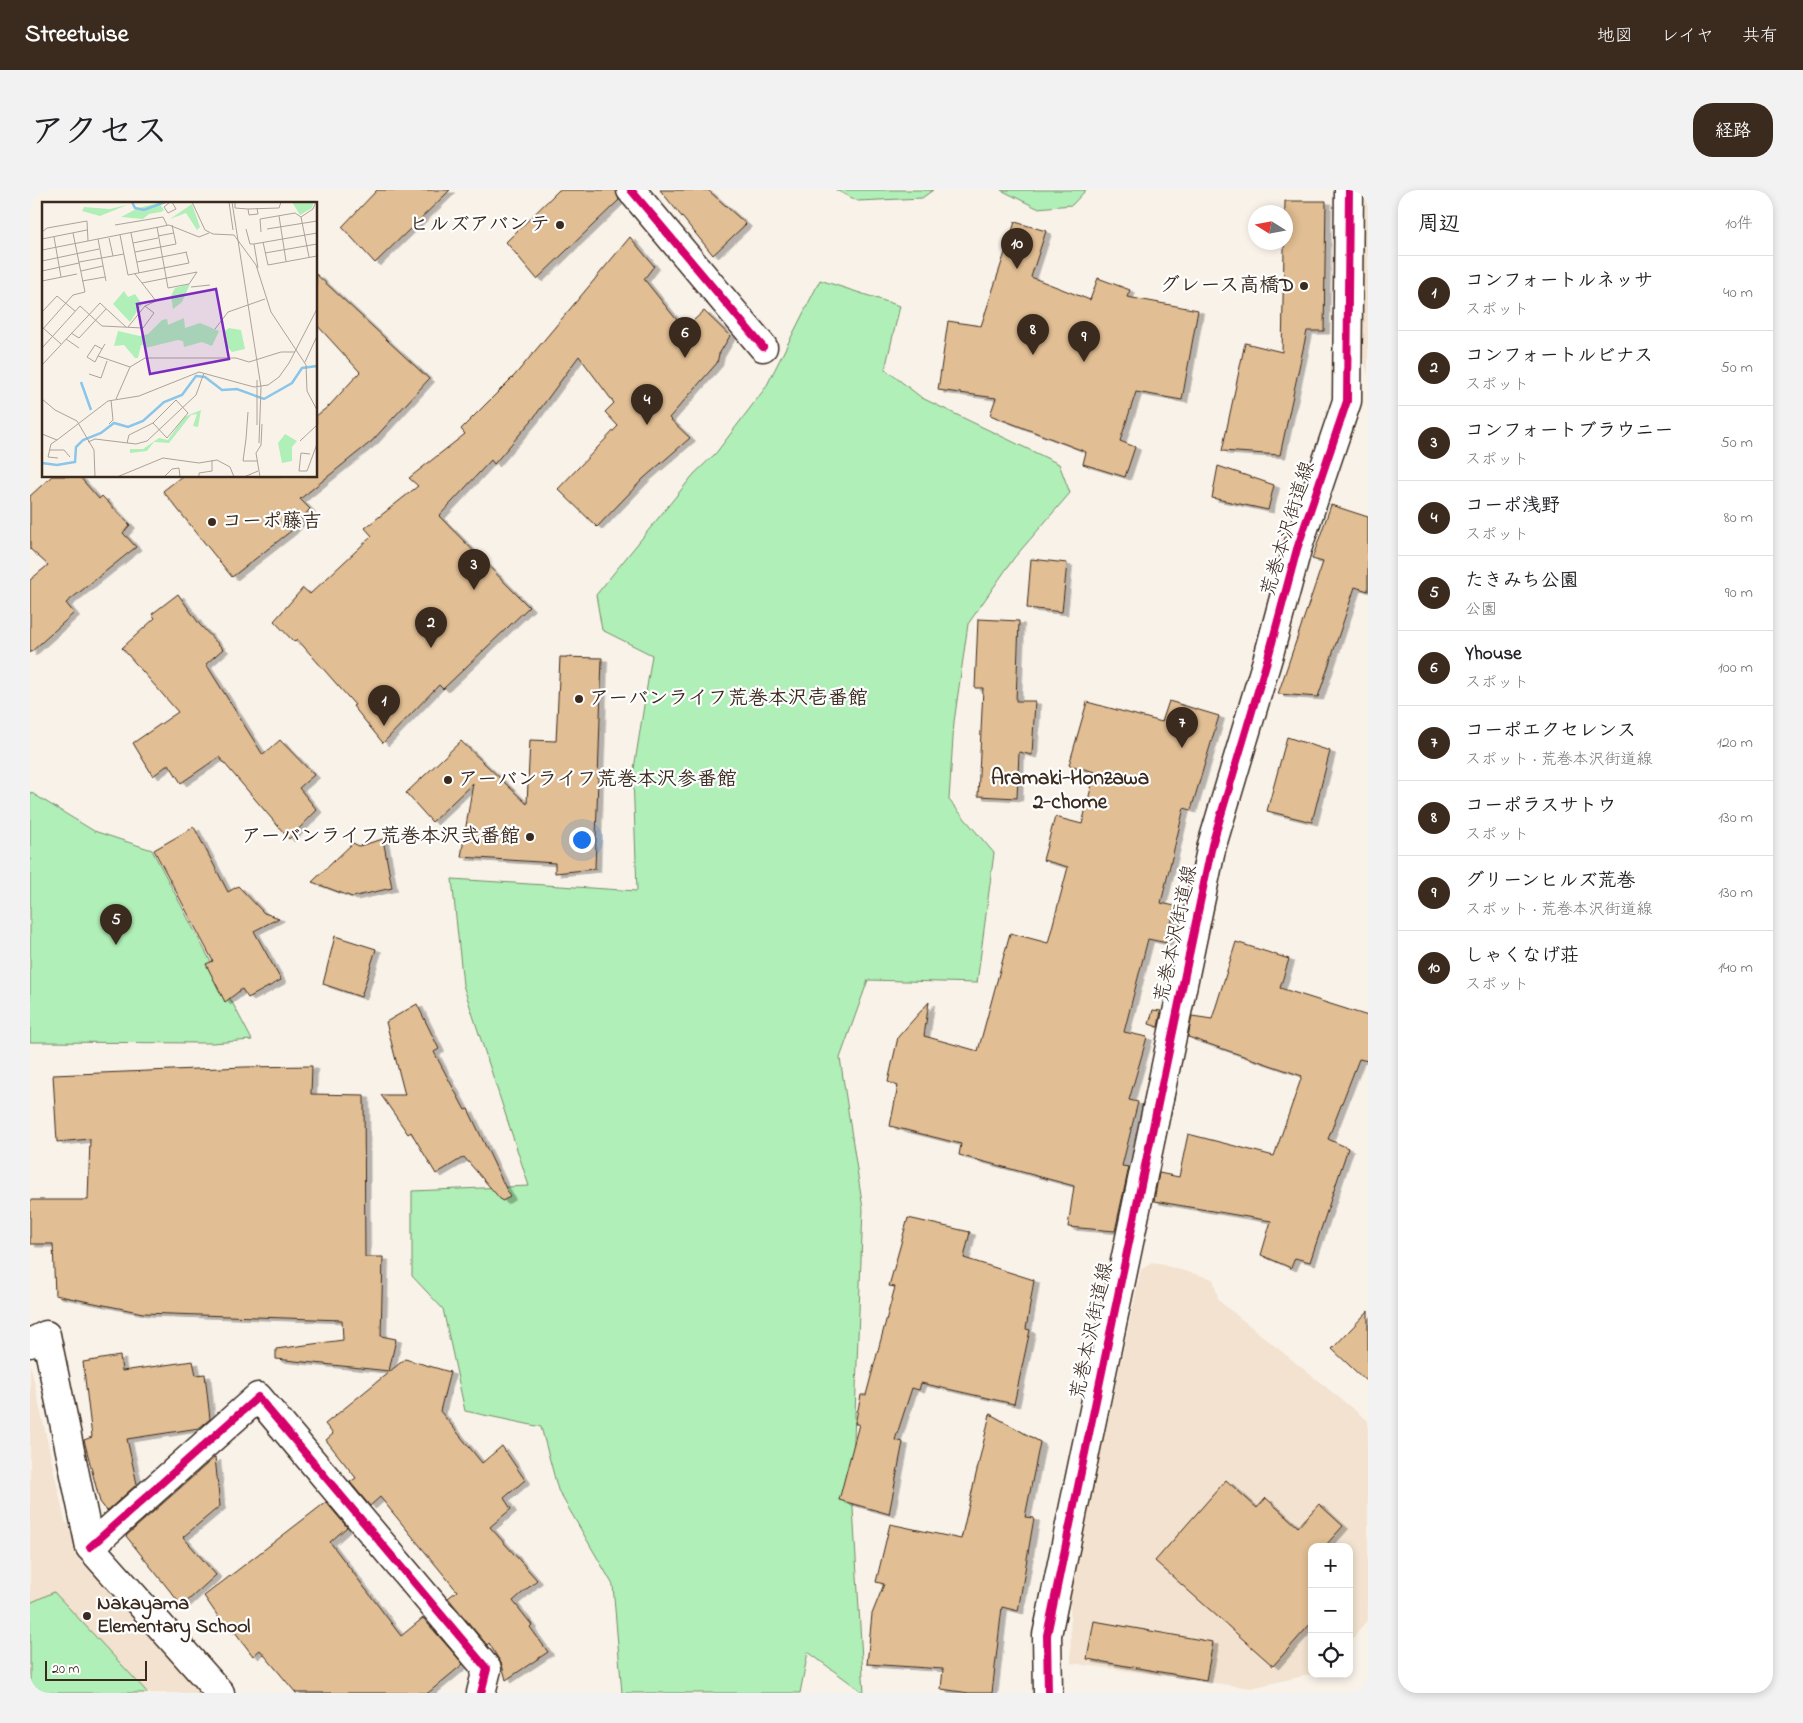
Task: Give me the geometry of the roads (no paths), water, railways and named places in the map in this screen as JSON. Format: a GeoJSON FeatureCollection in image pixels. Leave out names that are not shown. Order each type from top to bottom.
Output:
{"type":"FeatureCollection","features":[{"type":"Feature","properties":{"kind":"street"},"geometry":{"type":"LineString","coordinates":[[631,190],[763,347]]}},
{"type":"Feature","properties":{"kind":"street","name":"荒巻本沢街道線"},"geometry":{"type":"LineString","coordinates":[[1048,1693],[1046,1635],[1212,845],[1269,654],[1297,549],[1347,401],[1348,190]]}},
{"type":"Feature","properties":{"kind":"street"},"geometry":{"type":"LineString","coordinates":[[30,1343],[46,1335],[90,1547],[220,1693]]}},
{"type":"Feature","properties":{"kind":"street"},"geometry":{"type":"LineString","coordinates":[[90,1547],[258,1397],[487,1669],[481,1693]]}},
{"type":"Feature","properties":{"kind":"place","name":"ヒルズアバンテ"},"geometry":{"type":"Point","coordinates":[560,225]}},
{"type":"Feature","properties":{"kind":"place","name":"しゃくなげ荘"},"geometry":{"type":"Point","coordinates":[1017,269]}},
{"type":"Feature","properties":{"kind":"place","name":"グレース高橋D"},"geometry":{"type":"Point","coordinates":[1304,286]}},
{"type":"Feature","properties":{"kind":"place","name":"コーポラスサトウ"},"geometry":{"type":"Point","coordinates":[1033,355]}},
{"type":"Feature","properties":{"kind":"place","name":"Yhouse"},"geometry":{"type":"Point","coordinates":[685,358]}},
{"type":"Feature","properties":{"kind":"place","name":"グリーンヒルズ荒巻"},"geometry":{"type":"Point","coordinates":[1084,362]}},
{"type":"Feature","properties":{"kind":"place","name":"コーポ浅野"},"geometry":{"type":"Point","coordinates":[647,425]}},
{"type":"Feature","properties":{"kind":"place","name":"コーポ藤吉"},"geometry":{"type":"Point","coordinates":[212,522]}},
{"type":"Feature","properties":{"kind":"place","name":"コンフォートブラウニー"},"geometry":{"type":"Point","coordinates":[474,590]}},
{"type":"Feature","properties":{"kind":"place","name":"コンフォートルビナス"},"geometry":{"type":"Point","coordinates":[431,648]}},
{"type":"Feature","properties":{"kind":"place","name":"アーバンライフ荒巻本沢壱番館"},"geometry":{"type":"Point","coordinates":[579,699]}},
{"type":"Feature","properties":{"kind":"place","name":"コンフォートルネッサ"},"geometry":{"type":"Point","coordinates":[384,726]}},
{"type":"Feature","properties":{"kind":"place","name":"コーポエクセレンス"},"geometry":{"type":"Point","coordinates":[1182,748]}},
{"type":"Feature","properties":{"kind":"place","name":"アーバンライフ荒巻本沢参番館"},"geometry":{"type":"Point","coordinates":[448,780]}},
{"type":"Feature","properties":{"kind":"place","name":"アーバンライフ荒巻本沢弐番館"},"geometry":{"type":"Point","coordinates":[530,837]}},
{"type":"Feature","properties":{"kind":"place","name":"たきみち公園"},"geometry":{"type":"Point","coordinates":[116,945]}},
{"type":"Feature","properties":{"kind":"place","name":"Nakayama Elementary School"},"geometry":{"type":"Point","coordinates":[87,1616]}},
{"type":"Feature","properties":{"kind":"district","name":"Aramaki-Honzawa 2-chome"},"geometry":{"type":"Point","coordinates":[1070,791]}}]}
